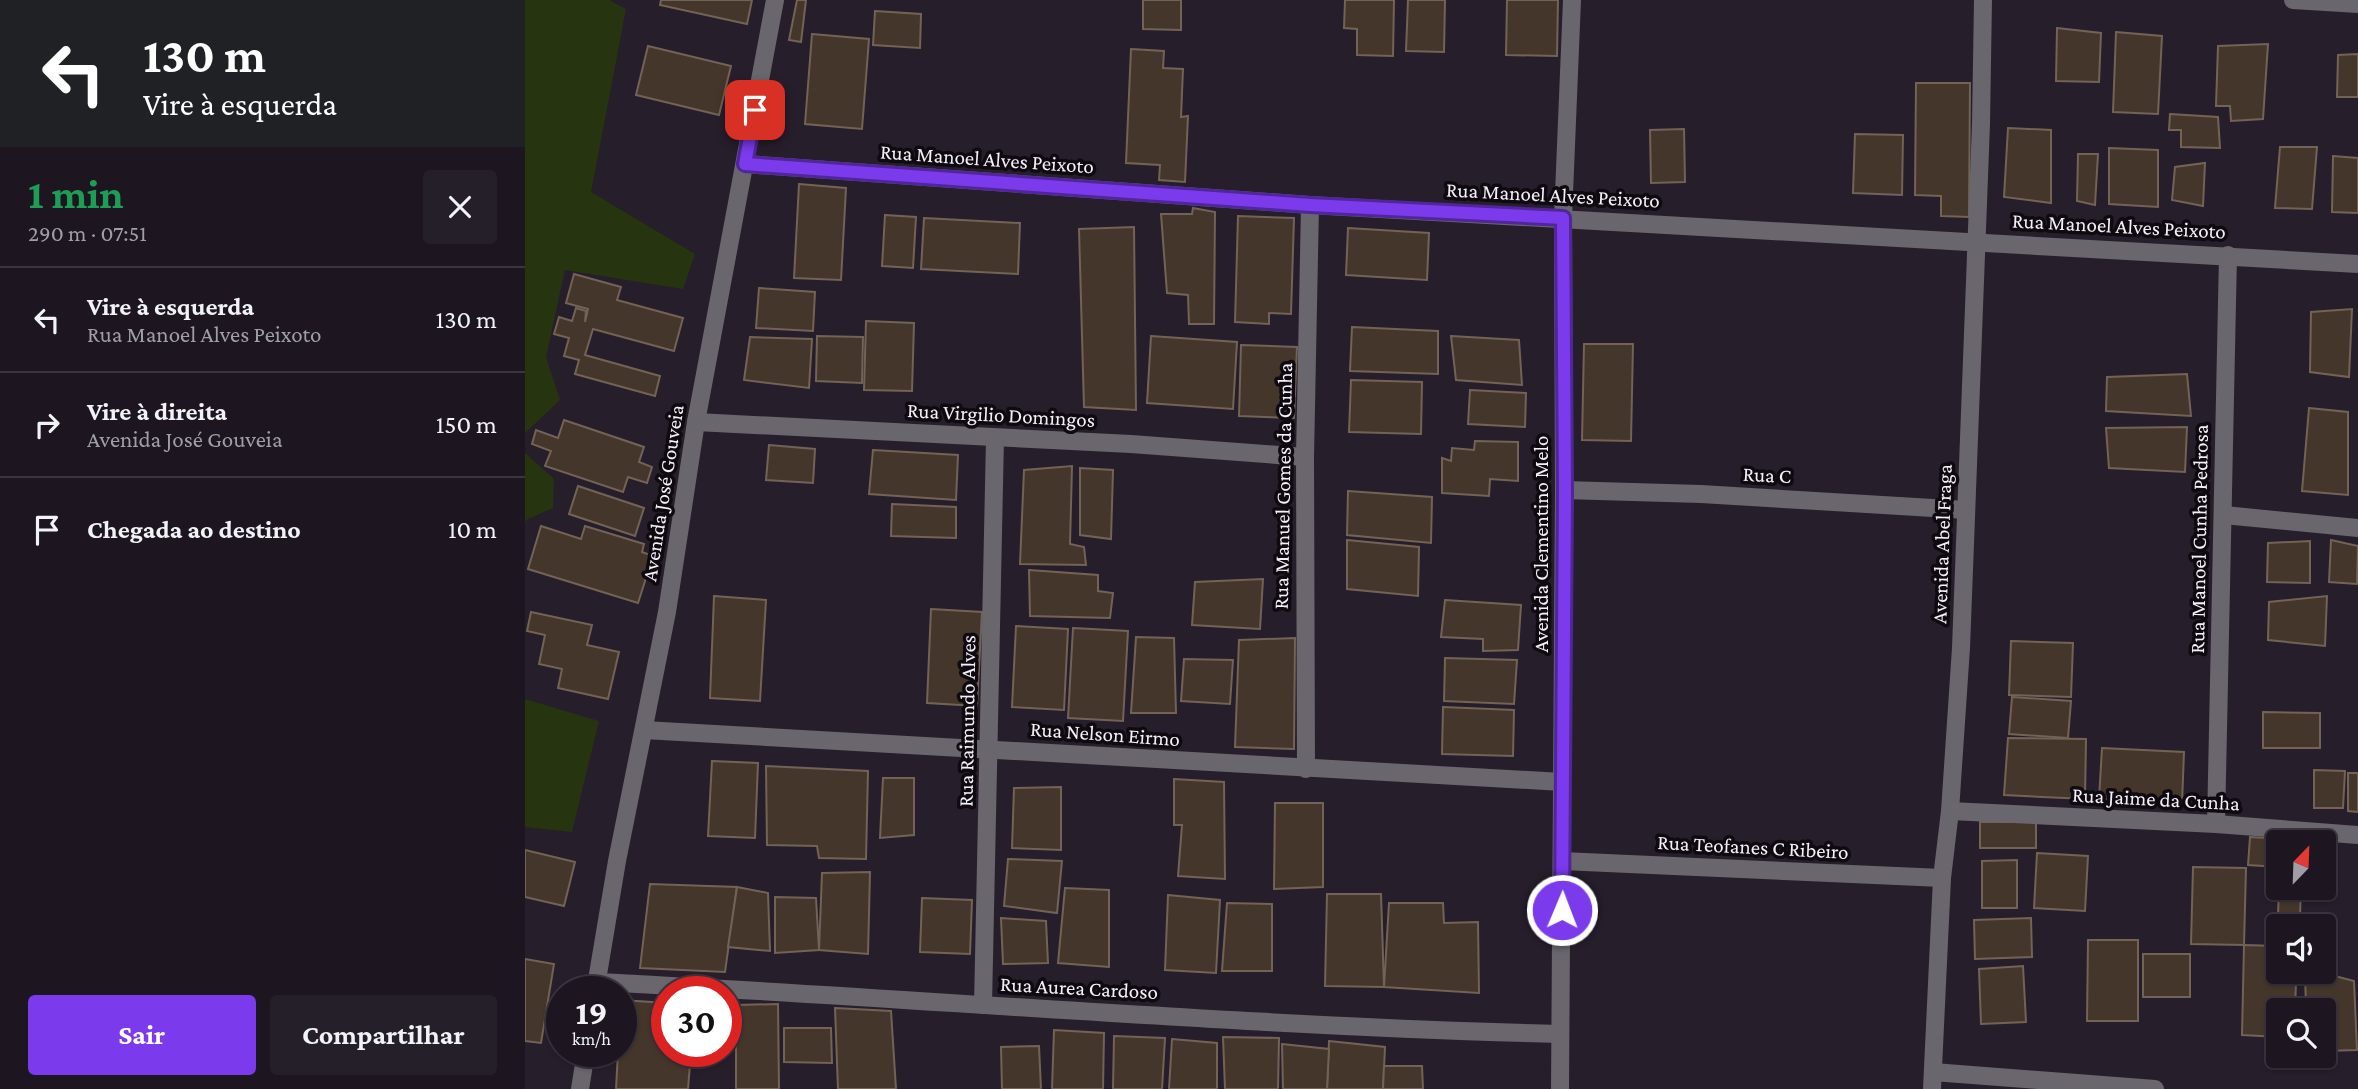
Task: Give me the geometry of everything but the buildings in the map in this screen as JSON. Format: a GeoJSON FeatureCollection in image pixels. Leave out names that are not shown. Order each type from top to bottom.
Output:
{"type":"FeatureCollection","features":[{"type":"Feature","properties":{"kind":"street","name":"Avenida José Gouveia"},"geometry":{"type":"LineString","coordinates":[[598,976],[617,861],[679,542],[696,422],[775,0]]}},
{"type":"Feature","properties":{"kind":"street","name":"Avenida Clementino Melo"},"geometry":{"type":"LineString","coordinates":[[1560,1089],[1565,490],[1563,218],[1572,0]]}},
{"type":"Feature","properties":{"kind":"street","name":"Avenida Abel Fraga"},"geometry":{"type":"LineString","coordinates":[[1932,1081],[1942,878],[1950,811],[1961,648],[1983,0]]}},
{"type":"Feature","properties":{"kind":"street"},"geometry":{"type":"LineString","coordinates":[[2293,0],[2358,4]]}},
{"type":"Feature","properties":{"kind":"street","name":"Rua Manoel Alves Peixoto"},"geometry":{"type":"LineString","coordinates":[[745,164],[1310,205],[2358,264]]}},
{"type":"Feature","properties":{"kind":"street","name":"Rua Manuel Gomes da Cunha"},"geometry":{"type":"LineString","coordinates":[[1306,769],[1305,457],[1310,205]]}},
{"type":"Feature","properties":{"kind":"street","name":"Rua Manoel Cunha Pedrosa"},"geometry":{"type":"LineString","coordinates":[[2216,824],[2228,255]]}},
{"type":"Feature","properties":{"kind":"street","name":"Rua Virgilio Domingos"},"geometry":{"type":"LineString","coordinates":[[696,422],[1131,444],[1305,457]]}},
{"type":"Feature","properties":{"kind":"street","name":"Rua Raimundo Alves"},"geometry":{"type":"LineString","coordinates":[[983,1005],[995,438]]}},
{"type":"Feature","properties":{"kind":"street","name":"Rua C"},"geometry":{"type":"LineString","coordinates":[[1565,490],[1701,494],[1966,510]]}},
{"type":"Feature","properties":{"kind":"street"},"geometry":{"type":"LineString","coordinates":[[2224,515],[2358,528]]}},
{"type":"Feature","properties":{"kind":"street","name":"Rua Nelson Eirmo"},"geometry":{"type":"LineString","coordinates":[[644,730],[1562,782]]}},
{"type":"Feature","properties":{"kind":"street","name":"Rua Jaime da Cunha"},"geometry":{"type":"LineString","coordinates":[[1950,811],[2216,824],[2358,835]]}},
{"type":"Feature","properties":{"kind":"street","name":"Rua Teofanes C Ribeiro"},"geometry":{"type":"LineString","coordinates":[[1562,861],[1942,878]]}},
{"type":"Feature","properties":{"kind":"street","name":"Rua Aurea Cardoso"},"geometry":{"type":"LineString","coordinates":[[637,989],[1474,1032],[1560,1034]]}},
{"type":"Feature","properties":{"kind":"street"},"geometry":{"type":"LineString","coordinates":[[580,1089],[584,1067]]}},
{"type":"Feature","properties":{"kind":"street"},"geometry":{"type":"LineString","coordinates":[[1932,1081],[2155,1089]]}},
{"type":"Feature","properties":{"kind":"green space"},"geometry":{"type":"Polygon","coordinates":[[[525,0],[609,0],[626,9],[591,192],[695,254],[683,289],[565,270],[546,357],[560,400],[525,433],[525,0]]]}},
{"type":"Feature","properties":{"kind":"green space"},"geometry":{"type":"Polygon","coordinates":[[[525,453],[554,479],[553,508],[526,520],[525,525],[525,453]]]}},
{"type":"Feature","properties":{"kind":"green space"},"geometry":{"type":"Polygon","coordinates":[[[525,699],[599,721],[572,832],[525,827],[525,699]]]}},
{"type":"Feature","properties":{"kind":"route"},"geometry":{"type":"LineString","coordinates":[[755,110],[745,164],[1310,205],[1563,218],[1565,490],[1562,910]]}}]}
